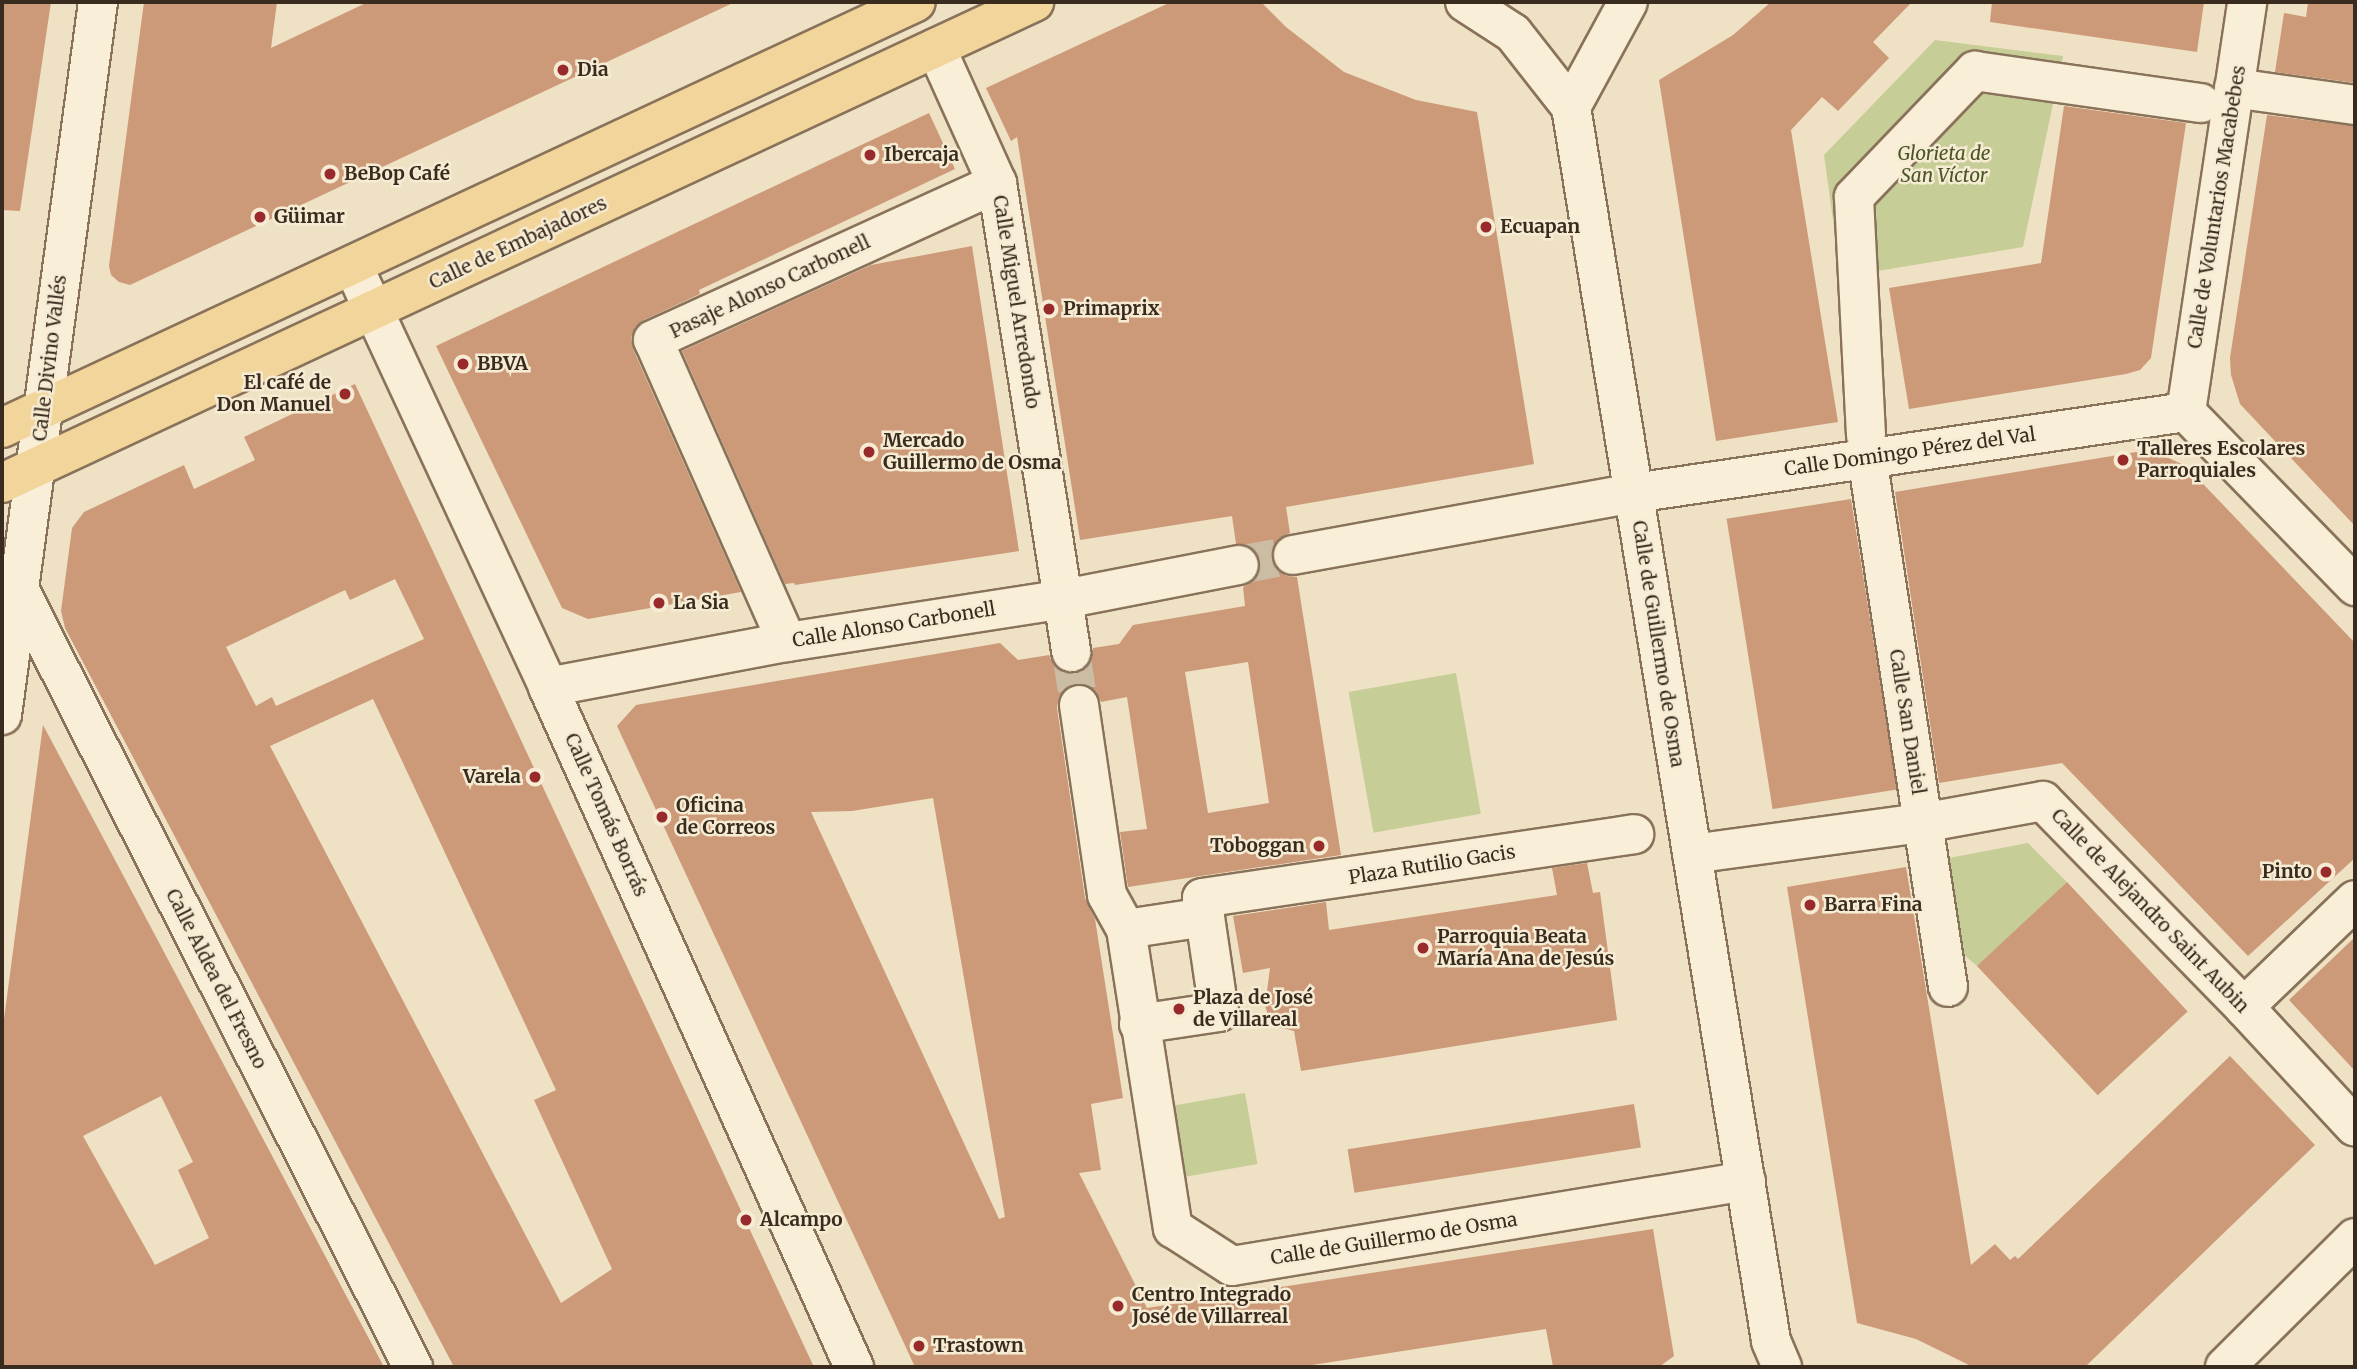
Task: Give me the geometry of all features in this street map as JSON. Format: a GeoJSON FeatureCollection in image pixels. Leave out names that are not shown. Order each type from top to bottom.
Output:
{"type":"FeatureCollection","features":[{"type":"Feature","properties":{"kind":"main road"},"geometry":{"type":"LineString","coordinates":[[2,428],[916,2]]}},
{"type":"Feature","properties":{"kind":"main road","name":"Calle de Embajadores"},"geometry":{"type":"LineString","coordinates":[[2,483],[1034,2]]}},
{"type":"Feature","properties":{"kind":"street","name":"Calle Divino Vallés"},"geometry":{"type":"LineString","coordinates":[[2,715],[98,2]]}},
{"type":"Feature","properties":{"kind":"street","name":"Calle de Guillermo de Osma"},"geometry":{"type":"LineString","coordinates":[[1465,2],[1513,33],[1572,107],[1772,1358]]}},
{"type":"Feature","properties":{"kind":"street"},"geometry":{"type":"LineString","coordinates":[[1572,107],[1628,2]]}},
{"type":"Feature","properties":{"kind":"street","name":"Calle de Voluntarios Macabebes"},"geometry":{"type":"LineString","coordinates":[[2186,412],[2218,96],[2248,2]]}},
{"type":"Feature","properties":{"kind":"street","name":"Calle Miguel Arredondo"},"geometry":{"type":"LineString","coordinates":[[936,48],[997,183],[1071,652]]}},
{"type":"Feature","properties":{"kind":"street"},"geometry":{"type":"LineString","coordinates":[[1866,446],[1854,197],[1975,71],[2218,96],[2355,105]]}},
{"type":"Feature","properties":{"kind":"street","name":"Pasaje Alonso Carbonell"},"geometry":{"type":"LineString","coordinates":[[787,642],[653,340],[997,183]]}},
{"type":"Feature","properties":{"kind":"street","name":"Calle Tomás Borrás"},"geometry":{"type":"LineString","coordinates":[[353,265],[372,312],[548,687],[854,1367]]}},
{"type":"Feature","properties":{"kind":"street"},"geometry":{"type":"LineString","coordinates":[[2186,412],[2355,586]]}},
{"type":"Feature","properties":{"kind":"street","name":"Calle Domingo Pérez del Val"},"geometry":{"type":"LineString","coordinates":[[1634,493],[1866,446],[2186,412]]}},
{"type":"Feature","properties":{"kind":"street","name":"Calle San Daniel"},"geometry":{"type":"LineString","coordinates":[[1866,446],[1948,987]]}},
{"type":"Feature","properties":{"kind":"street"},"geometry":{"type":"LineString","coordinates":[[1293,555],[1634,493]]}},
{"type":"Feature","properties":{"kind":"street","name":"Calle Alonso Carbonell"},"geometry":{"type":"LineString","coordinates":[[548,687],[787,642],[1064,599],[1239,565]]}},
{"type":"Feature","properties":{"kind":"street","name":"Calle Aldea del Fresno"},"geometry":{"type":"LineString","coordinates":[[20,592],[412,1367]]}},
{"type":"Feature","properties":{"kind":"street"},"geometry":{"type":"LineString","coordinates":[[1079,705],[1107,895],[1126,929],[1139,1024],[1219,1012],[1217,906],[1126,929]]}},
{"type":"Feature","properties":{"kind":"street","name":"Calle de Alejandro Saint Aubin"},"geometry":{"type":"LineString","coordinates":[[1692,854],[1922,824],[2043,801],[2244,1007],[2355,1127]]}},
{"type":"Feature","properties":{"kind":"street","name":"Plaza Rutilio Gacis"},"geometry":{"type":"LineString","coordinates":[[1217,906],[1634,834]]}},
{"type":"Feature","properties":{"kind":"street"},"geometry":{"type":"LineString","coordinates":[[2244,1007],[2355,900]]}},
{"type":"Feature","properties":{"kind":"street","name":"Calle de Guillermo de Osma"},"geometry":{"type":"LineString","coordinates":[[1139,1024],[1173,1228],[1232,1266],[1745,1181]]}},
{"type":"Feature","properties":{"kind":"street"},"geometry":{"type":"LineString","coordinates":[[2225,1364],[2355,1238]]}},
{"type":"Feature","properties":{"kind":"green space","name":"Glorieta de San Víctor"},"geometry":{"type":"Polygon","coordinates":[[[1935,40],[2063,56],[2023,247],[1841,277],[1824,155],[1935,40]]]}},
{"type":"Feature","properties":{"kind":"green space"},"geometry":{"type":"Polygon","coordinates":[[[1456,673],[1481,814],[1373,833],[1349,692],[1456,673]]]}},
{"type":"Feature","properties":{"kind":"green space"},"geometry":{"type":"Polygon","coordinates":[[[2028,843],[2067,882],[1978,967],[1961,952],[1949,858],[2028,843]]]}},
{"type":"Feature","properties":{"kind":"green space"},"geometry":{"type":"Polygon","coordinates":[[[1245,1093],[1258,1164],[1184,1177],[1171,1106],[1245,1093]]]}},
{"type":"Feature","properties":{"kind":"building"},"geometry":{"type":"Polygon","coordinates":[[[2,2],[51,2],[20,211],[2,210],[2,2]]]}},
{"type":"Feature","properties":{"kind":"building"},"geometry":{"type":"Polygon","coordinates":[[[144,2],[277,2],[271,48],[368,2],[735,2],[130,285],[119,282],[111,275],[109,266],[144,2]]]}},
{"type":"Feature","properties":{"kind":"building"},"geometry":{"type":"Polygon","coordinates":[[[1171,2],[1261,2],[1286,27],[1344,72],[1416,100],[1477,112],[1534,464],[1286,507],[1290,533],[1278,539],[1271,558],[1277,570],[1286,576],[1297,577],[1341,855],[1128,887],[1120,832],[1147,829],[1127,697],[1101,702],[1096,691],[1086,684],[1076,683],[1066,688],[1059,696],[1057,708],[1085,898],[1095,919],[1123,1098],[1091,1104],[1101,1170],[1079,1173],[1147,1308],[1653,1229],[1674,1356],[1659,1367],[1553,1367],[1546,1329],[1299,1367],[915,1367],[617,726],[636,705],[1000,643],[1018,660],[1049,655],[1054,665],[1063,672],[1075,673],[1085,669],[1091,660],[1093,648],[1119,644],[1133,625],[1245,606],[1243,587],[1254,581],[1260,571],[1261,562],[1255,550],[1247,545],[1236,544],[1232,516],[1080,540],[1017,137],[1011,141],[986,88],[1171,2]],[[1248,662],[1185,672],[1208,813],[1269,803],[1248,662]],[[933,798],[852,811],[811,812],[999,1219],[1005,1217],[933,798]]]}},
{"type":"Feature","properties":{"kind":"building"},"geometry":{"type":"Polygon","coordinates":[[[1771,2],[1912,2],[1873,42],[1889,58],[1838,111],[1822,97],[1791,130],[1838,422],[1716,441],[1659,80],[1733,35],[1771,2]]]}},
{"type":"Feature","properties":{"kind":"building"},"geometry":{"type":"Polygon","coordinates":[[[1992,2],[2204,2],[2197,52],[1990,22],[1992,2]]]}},
{"type":"Feature","properties":{"kind":"building"},"geometry":{"type":"Polygon","coordinates":[[[2308,2],[2355,2],[2355,83],[2275,72],[2284,13],[2306,17],[2308,2]]]}},
{"type":"Feature","properties":{"kind":"building"},"geometry":{"type":"Polygon","coordinates":[[[2064,106],[2186,123],[2151,358],[2140,370],[2126,374],[1909,409],[1889,288],[2041,263],[2064,106]]]}},
{"type":"Feature","properties":{"kind":"building"},"geometry":{"type":"Polygon","coordinates":[[[929,113],[955,169],[699,290],[700,294],[644,320],[635,328],[631,338],[633,349],[741,592],[588,619],[562,608],[436,346],[929,113]]]}},
{"type":"Feature","properties":{"kind":"building"},"geometry":{"type":"Polygon","coordinates":[[[2267,115],[2355,126],[2355,526],[2240,404],[2231,375],[2230,358],[2267,115]]]}},
{"type":"Feature","properties":{"kind":"building","name":"Mercado Guillermo de Osma"},"geometry":{"type":"Polygon","coordinates":[[[972,246],[1019,551],[795,585],[785,584],[682,351],[871,265],[972,246]]]}},
{"type":"Feature","properties":{"kind":"building"},"geometry":{"type":"Polygon","coordinates":[[[355,384],[814,1367],[454,1367],[65,628],[61,611],[72,528],[84,512],[184,465],[194,489],[255,460],[244,437],[355,384]],[[395,579],[350,600],[345,590],[226,647],[256,706],[272,697],[276,706],[424,639],[395,579]],[[373,699],[270,746],[561,1303],[612,1269],[534,1100],[556,1090],[373,699]]]}},
{"type":"Feature","properties":{"kind":"building"},"geometry":{"type":"Polygon","coordinates":[[[2136,452],[2160,454],[2186,466],[2355,643],[2355,858],[2248,956],[2062,763],[1939,783],[1895,492],[2136,452]]]}},
{"type":"Feature","properties":{"kind":"building"},"geometry":{"type":"Polygon","coordinates":[[[1851,499],[1897,789],[1773,809],[1727,519],[1851,499]]]}},
{"type":"Feature","properties":{"kind":"building"},"geometry":{"type":"Polygon","coordinates":[[[43,725],[384,1367],[2,1367],[2,1034],[43,725]],[[161,1096],[83,1136],[155,1265],[209,1238],[178,1170],[193,1162],[161,1096]]]}},
{"type":"Feature","properties":{"kind":"building","name":"Parroquia Beata María Ana de Jesús"},"geometry":{"type":"Polygon","coordinates":[[[1587,863],[1593,893],[1600,892],[1617,1020],[1301,1071],[1294,1031],[1278,1027],[1270,1020],[1265,1006],[1270,968],[1243,973],[1233,916],[1326,902],[1329,930],[1557,895],[1552,868],[1587,863]]]}},
{"type":"Feature","properties":{"kind":"building"},"geometry":{"type":"Polygon","coordinates":[[[1906,867],[1971,1265],[1995,1244],[2010,1260],[2015,1256],[2018,1259],[2230,1056],[2315,1145],[2085,1367],[1973,1367],[1916,1339],[1857,1323],[1787,887],[1906,867]]]}},
{"type":"Feature","properties":{"kind":"building"},"geometry":{"type":"Polygon","coordinates":[[[2067,882],[2188,1011],[2098,1095],[1977,966],[2067,882]]]}},
{"type":"Feature","properties":{"kind":"building"},"geometry":{"type":"Polygon","coordinates":[[[2355,937],[2355,1071],[2289,1000],[2355,937]]]}},
{"type":"Feature","properties":{"kind":"building"},"geometry":{"type":"Polygon","coordinates":[[[1634,1104],[1641,1147],[1354,1193],[1348,1149],[1634,1104]]]}},
{"type":"Feature","properties":{"kind":"tunnel"},"geometry":{"type":"LineString","coordinates":[[1239,565],[1293,555]]}},
{"type":"Feature","properties":{"kind":"tunnel"},"geometry":{"type":"LineString","coordinates":[[1071,652],[1079,705]]}},
{"type":"Feature","properties":{"kind":"place","name":"Dia"},"geometry":{"type":"Point","coordinates":[563,70]}},
{"type":"Feature","properties":{"kind":"place","name":"Ibercaja"},"geometry":{"type":"Point","coordinates":[870,155]}},
{"type":"Feature","properties":{"kind":"place","name":"BeBop Café"},"geometry":{"type":"Point","coordinates":[330,174]}},
{"type":"Feature","properties":{"kind":"place","name":"Güimar"},"geometry":{"type":"Point","coordinates":[260,217]}},
{"type":"Feature","properties":{"kind":"place","name":"Ecuapan"},"geometry":{"type":"Point","coordinates":[1486,227]}},
{"type":"Feature","properties":{"kind":"place","name":"Primaprix"},"geometry":{"type":"Point","coordinates":[1049,309]}},
{"type":"Feature","properties":{"kind":"place","name":"BBVA"},"geometry":{"type":"Point","coordinates":[463,364]}},
{"type":"Feature","properties":{"kind":"place","name":"El café de Don Manuel"},"geometry":{"type":"Point","coordinates":[345,394]}},
{"type":"Feature","properties":{"kind":"place","name":"Mercado Guillermo de Osma"},"geometry":{"type":"Point","coordinates":[869,452]}},
{"type":"Feature","properties":{"kind":"place","name":"Talleres Escolares Parroquiales"},"geometry":{"type":"Point","coordinates":[2123,460]}},
{"type":"Feature","properties":{"kind":"place","name":"La Sia"},"geometry":{"type":"Point","coordinates":[659,603]}},
{"type":"Feature","properties":{"kind":"place","name":"Varela"},"geometry":{"type":"Point","coordinates":[535,777]}},
{"type":"Feature","properties":{"kind":"place","name":"Oficina de Correos"},"geometry":{"type":"Point","coordinates":[662,817]}},
{"type":"Feature","properties":{"kind":"place","name":"Toboggan"},"geometry":{"type":"Point","coordinates":[1319,846]}},
{"type":"Feature","properties":{"kind":"place","name":"Pinto"},"geometry":{"type":"Point","coordinates":[2326,872]}},
{"type":"Feature","properties":{"kind":"place","name":"Barra Fina"},"geometry":{"type":"Point","coordinates":[1810,905]}},
{"type":"Feature","properties":{"kind":"place","name":"Parroquia Beata María Ana de Jesús"},"geometry":{"type":"Point","coordinates":[1423,948]}},
{"type":"Feature","properties":{"kind":"place","name":"Plaza de José de Villareal"},"geometry":{"type":"Point","coordinates":[1179,1009]}},
{"type":"Feature","properties":{"kind":"place","name":"Alcampo"},"geometry":{"type":"Point","coordinates":[746,1220]}},
{"type":"Feature","properties":{"kind":"place","name":"Centro Integrado José de Villarreal"},"geometry":{"type":"Point","coordinates":[1118,1306]}},
{"type":"Feature","properties":{"kind":"place","name":"Trastown"},"geometry":{"type":"Point","coordinates":[919,1346]}}]}
